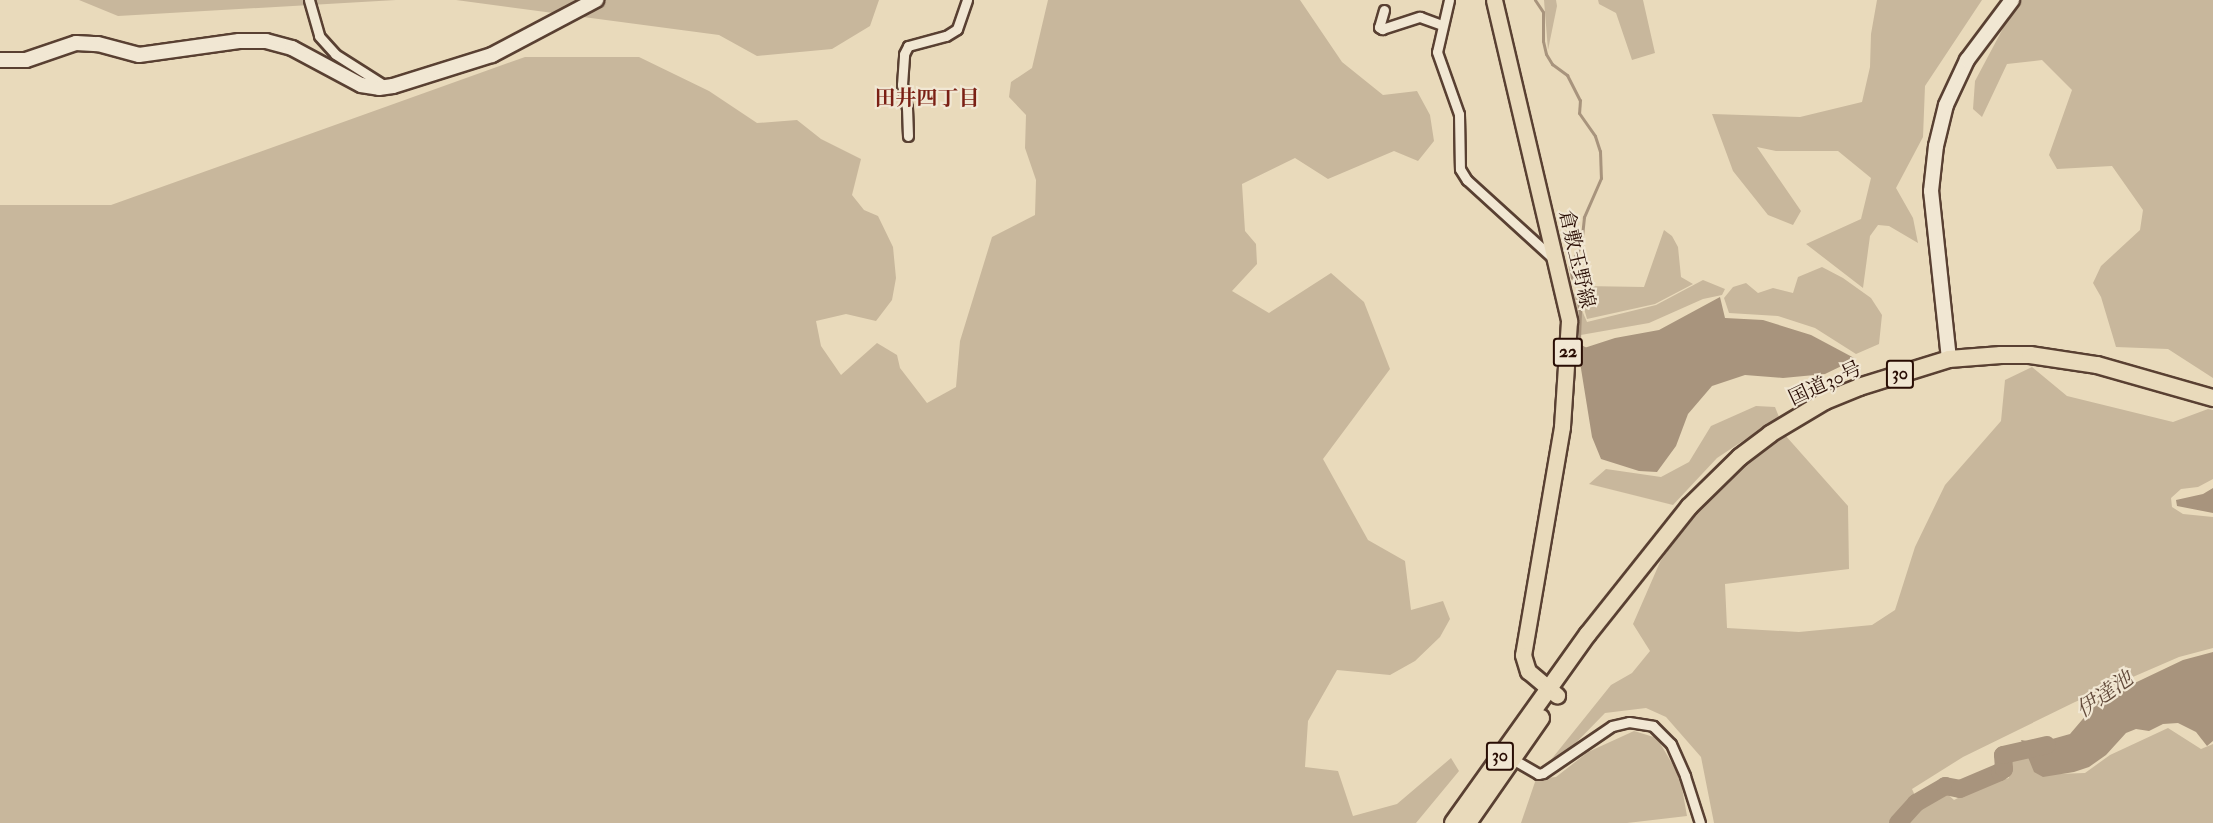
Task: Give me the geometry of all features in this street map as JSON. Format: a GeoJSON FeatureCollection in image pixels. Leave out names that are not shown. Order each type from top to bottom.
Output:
{"type":"FeatureCollection","features":[{"type":"Feature","properties":{"kind":"highway","name":"国道30号"},"geometry":{"type":"LineString","coordinates":[[1453,823],[1507,756],[1647,560],[1713,482],[1770,434],[1825,401],[1949,359],[2001,355],[2064,359],[2133,374],[2213,398]]}},
{"type":"Feature","properties":{"kind":"highway","name":"国道30号"},"geometry":{"type":"LineString","coordinates":[[1468,823],[1507,756]]}},
{"type":"Feature","properties":{"kind":"main road","name":"倉敷玉野線"},"geometry":{"type":"LineString","coordinates":[[1494,0],[1569,321],[1562,427],[1523,655],[1528,671],[1552,692]]}},
{"type":"Feature","properties":{"kind":"street"},"geometry":{"type":"LineString","coordinates":[[309,0],[319,36],[335,54],[387,87]]}},
{"type":"Feature","properties":{"kind":"street"},"geometry":{"type":"LineString","coordinates":[[0,60],[26,60],[76,43],[98,44],[139,55],[254,40],[276,42],[292,48],[361,85],[387,87],[492,55],[596,0]]}},
{"type":"Feature","properties":{"kind":"street"},"geometry":{"type":"LineString","coordinates":[[908,136],[907,108],[902,85],[904,54],[908,46],[946,36],[957,29],[967,0]]}},
{"type":"Feature","properties":{"kind":"street"},"geometry":{"type":"LineString","coordinates":[[1449,0],[1437,52],[1459,114],[1460,169],[1467,180],[1556,262]]}},
{"type":"Feature","properties":{"kind":"street"},"geometry":{"type":"LineString","coordinates":[[1949,359],[1931,191],[1936,146],[1946,105],[1967,60],[2012,0]]}},
{"type":"Feature","properties":{"kind":"street"},"geometry":{"type":"LineString","coordinates":[[1384,10],[1379,27],[1382,30],[1420,17],[1442,25]]}},
{"type":"Feature","properties":{"kind":"street"},"geometry":{"type":"LineString","coordinates":[[1507,756],[1538,774],[1543,773],[1612,726],[1629,722],[1653,726],[1671,744],[1686,776],[1700,823]]}},
{"type":"Feature","properties":{"kind":"shaded area"},"geometry":{"type":"Polygon","coordinates":[[[79,0],[396,0],[118,16],[79,0]]]}},
{"type":"Feature","properties":{"kind":"shaded area"},"geometry":{"type":"Polygon","coordinates":[[[456,0],[879,0],[870,26],[832,49],[757,56],[719,35],[456,0]]]}},
{"type":"Feature","properties":{"kind":"shaded area"},"geometry":{"type":"Polygon","coordinates":[[[1048,0],[1300,0],[1342,62],[1383,95],[1417,91],[1430,115],[1434,141],[1418,161],[1394,151],[1328,179],[1295,158],[1242,184],[1245,231],[1256,244],[1257,264],[1232,291],[1269,313],[1331,273],[1364,302],[1390,369],[1323,459],[1368,540],[1405,561],[1411,610],[1443,601],[1450,619],[1440,637],[1415,661],[1390,675],[1337,670],[1308,721],[1305,767],[1338,771],[1353,816],[1397,804],[1451,758],[1459,771],[1416,823],[0,823],[0,205],[111,205],[525,57],[639,57],[709,91],[757,123],[797,120],[821,139],[861,159],[852,195],[864,210],[878,216],[893,247],[896,278],[892,300],[876,321],[846,314],[816,321],[821,346],[841,375],[877,343],[897,355],[900,368],[927,403],[956,387],[960,341],[992,237],[1035,215],[1036,180],[1025,148],[1026,115],[1009,97],[1011,82],[1032,68],[1048,0]]]}},
{"type":"Feature","properties":{"kind":"shaded area"},"geometry":{"type":"Polygon","coordinates":[[[1544,0],[1556,0],[1557,6],[1548,50],[1544,0]]]}},
{"type":"Feature","properties":{"kind":"shaded area"},"geometry":{"type":"Polygon","coordinates":[[[1598,0],[1643,0],[1655,53],[1632,60],[1616,13],[1599,4],[1598,0]]]}},
{"type":"Feature","properties":{"kind":"shaded area"},"geometry":{"type":"Polygon","coordinates":[[[1877,0],[1982,0],[1925,86],[1923,137],[1896,188],[1913,218],[1918,243],[1889,226],[1878,225],[1870,236],[1863,288],[1806,244],[1861,219],[1871,178],[1838,151],[1776,151],[1757,147],[1801,211],[1793,225],[1768,215],[1733,171],[1712,114],[1800,117],[1862,102],[1870,67],[1871,34],[1877,0]]]}},
{"type":"Feature","properties":{"kind":"shaded area"},"geometry":{"type":"Polygon","coordinates":[[[2018,0],[2213,0],[2213,378],[2168,349],[2116,347],[2101,297],[2093,283],[2101,266],[2140,230],[2143,210],[2112,166],[2057,169],[2049,155],[2072,90],[2042,60],[2007,64],[1982,117],[1973,109],[1975,81],[2018,0]]]}},
{"type":"Feature","properties":{"kind":"shaded area"},"geometry":{"type":"Polygon","coordinates":[[[1664,230],[1672,236],[1678,247],[1681,277],[1693,284],[1655,304],[1587,319],[1579,291],[1583,286],[1644,287],[1664,230]]]}},
{"type":"Feature","properties":{"kind":"shaded area"},"geometry":{"type":"Polygon","coordinates":[[[1822,267],[1843,278],[1871,298],[1882,315],[1879,344],[1856,354],[1815,328],[1778,316],[1729,313],[1724,298],[1733,287],[1746,283],[1758,293],[1773,288],[1793,293],[1798,277],[1822,267]]]}},
{"type":"Feature","properties":{"kind":"shaded area"},"geometry":{"type":"Polygon","coordinates":[[[1703,280],[1725,289],[1722,295],[1703,299],[1649,323],[1575,336],[1571,295],[1574,292],[1587,322],[1656,305],[1703,280]]]}},
{"type":"Feature","properties":{"kind":"shaded area"},"geometry":{"type":"Polygon","coordinates":[[[1720,297],[1725,318],[1763,320],[1811,335],[1856,359],[1825,374],[1783,378],[1745,375],[1712,386],[1688,414],[1676,446],[1657,472],[1639,471],[1601,459],[1592,437],[1578,350],[1615,338],[1659,330],[1720,297]]]}},
{"type":"Feature","properties":{"kind":"shaded area"},"geometry":{"type":"Polygon","coordinates":[[[2032,367],[2067,396],[2173,422],[2208,409],[2213,410],[2213,479],[2198,487],[2181,489],[2171,498],[2172,507],[2183,514],[2213,517],[2213,648],[2179,657],[2075,702],[1963,757],[1912,789],[1918,802],[1931,800],[1945,792],[1954,800],[1986,784],[2009,778],[2006,760],[2035,757],[2056,774],[2085,773],[2110,755],[2168,728],[2201,749],[2213,744],[2213,823],[1714,823],[1701,757],[1666,717],[1646,708],[1605,713],[1563,756],[1550,761],[1611,685],[1632,673],[1650,651],[1633,624],[1660,562],[1699,504],[1742,463],[1785,435],[1848,506],[1849,569],[1725,584],[1727,628],[1799,632],[1872,625],[1895,610],[1915,547],[1945,485],[2001,421],[2005,380],[2032,367]]]}},
{"type":"Feature","properties":{"kind":"shaded area"},"geometry":{"type":"Polygon","coordinates":[[[1756,406],[1775,407],[1779,417],[1717,458],[1673,505],[1589,484],[1606,469],[1661,477],[1689,462],[1711,426],[1756,406]]]}},
{"type":"Feature","properties":{"kind":"shaded area"},"geometry":{"type":"Polygon","coordinates":[[[2213,488],[2213,513],[2177,506],[2176,500],[2203,494],[2213,488]]]}},
{"type":"Feature","properties":{"kind":"shaded area"},"geometry":{"type":"Polygon","coordinates":[[[2213,652],[2213,741],[2207,746],[2196,732],[2178,723],[2163,724],[2149,731],[2136,729],[2126,733],[2106,755],[2089,767],[2043,777],[2034,772],[2021,740],[2038,743],[2070,734],[2099,700],[2183,660],[2213,652]]]}},
{"type":"Feature","properties":{"kind":"shaded area"},"geometry":{"type":"Polygon","coordinates":[[[1634,731],[1657,738],[1680,777],[1687,816],[1627,823],[1521,823],[1536,779],[1556,777],[1588,752],[1634,731]]]}},
{"type":"Feature","properties":{"kind":"waterway"},"geometry":{"type":"LineString","coordinates":[[1535,0],[1543,12],[1543,41],[1546,54],[1552,64],[1567,75],[1580,100],[1579,113],[1595,136],[1600,151],[1601,178],[1584,217],[1581,245],[1570,266],[1572,278]]}},
{"type":"Feature","properties":{"kind":"waterway"},"geometry":{"type":"LineString","coordinates":[[1577,293],[1580,311],[1579,345],[1586,349]]}},
{"type":"Feature","properties":{"kind":"waterway"},"geometry":{"type":"LineString","coordinates":[[1898,823],[1916,803],[1945,786],[1960,789],[2000,772],[2004,769],[2003,755],[2047,745]]}},
{"type":"Feature","properties":{"kind":"district","name":"田井四丁目"},"geometry":{"type":"Point","coordinates":[927,99]}},
{"type":"Feature","properties":{"kind":"water label","name":"伊達池"},"geometry":{"type":"Point","coordinates":[2105,695]}}]}
